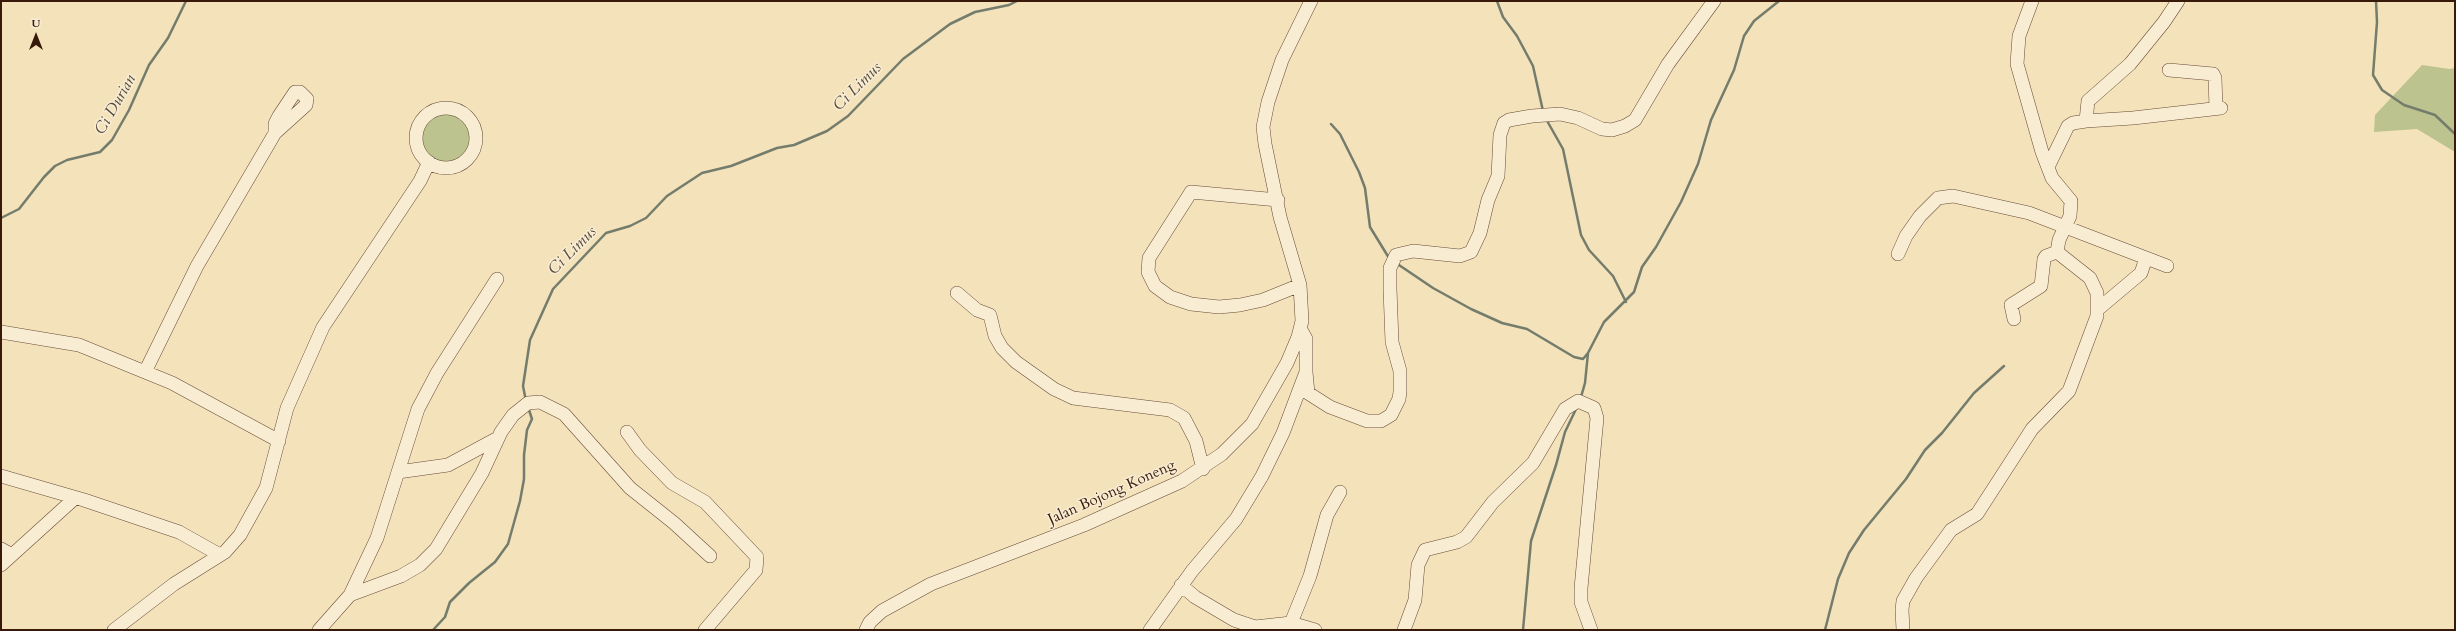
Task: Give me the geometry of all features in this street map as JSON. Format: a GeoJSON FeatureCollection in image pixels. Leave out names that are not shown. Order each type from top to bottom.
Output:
{"type":"FeatureCollection","features":[{"type":"Feature","properties":{"kind":"street"},"geometry":{"type":"LineString","coordinates":[[1278,200],[1191,192],[1149,258],[1148,272],[1155,286],[1170,297],[1191,304],[1219,307],[1240,305],[1263,300],[1300,285],[1283,228],[1278,200],[1265,144],[1264,116],[1282,60],[1311,1]]}},
{"type":"Feature","properties":{"kind":"street"},"geometry":{"type":"LineString","coordinates":[[1301,330],[1306,339],[1306,372],[1308,393],[1336,410],[1367,421],[1381,421],[1391,415],[1399,400],[1400,392],[1400,371],[1392,342],[1390,289],[1390,268],[1396,255],[1414,251],[1460,256],[1471,252],[1480,233],[1488,200],[1498,176],[1500,135],[1504,123],[1509,120],[1532,116],[1560,114],[1578,118],[1602,129],[1612,130],[1625,126],[1636,120],[1668,64],[1714,1]]}},
{"type":"Feature","properties":{"kind":"street"},"geometry":{"type":"LineString","coordinates":[[2032,1],[2019,36],[2017,64],[2037,138],[2052,178],[2071,201],[2072,208],[2066,227],[2058,240],[2058,252]]}},
{"type":"Feature","properties":{"kind":"street"},"geometry":{"type":"LineString","coordinates":[[2086,121],[2088,101],[2130,64],[2164,22],[2178,1]]}},
{"type":"Feature","properties":{"kind":"street"},"geometry":{"type":"LineString","coordinates":[[2048,167],[2068,126],[2073,123],[2133,118],[2218,108],[2215,78],[2213,74],[2169,70]]}},
{"type":"Feature","properties":{"kind":"street"},"geometry":{"type":"LineString","coordinates":[[450,108],[464,113],[473,124],[476,138],[468,158],[463,162],[450,167],[435,165],[429,162],[420,151],[417,144],[416,137],[420,124],[430,113],[436,110],[450,108]]}},
{"type":"Feature","properties":{"kind":"street"},"geometry":{"type":"LineString","coordinates":[[145,372],[197,266],[275,133]]}},
{"type":"Feature","properties":{"kind":"street"},"geometry":{"type":"LineString","coordinates":[[114,630],[174,584],[220,556],[240,535],[266,488],[287,408],[323,327],[420,181],[429,162]]}},
{"type":"Feature","properties":{"kind":"street"},"geometry":{"type":"LineString","coordinates":[[1898,254],[1906,236],[1920,216],[1938,198],[1945,196],[2000,205],[2066,227],[2167,266]]}},
{"type":"Feature","properties":{"kind":"street"},"geometry":{"type":"LineString","coordinates":[[1903,630],[1902,610],[1904,601],[1916,578],[1951,530],[1972,518],[1982,508],[2032,429],[2069,391],[2094,327],[2097,310],[2097,293],[2090,278],[2058,252]]}},
{"type":"Feature","properties":{"kind":"street"},"geometry":{"type":"LineString","coordinates":[[2014,319],[2011,308],[2012,302],[2041,286],[2044,259],[2046,256],[2058,252]]}},
{"type":"Feature","properties":{"kind":"street"},"geometry":{"type":"LineString","coordinates":[[2097,310],[2141,273],[2146,258]]}},
{"type":"Feature","properties":{"kind":"street"},"geometry":{"type":"LineString","coordinates":[[319,630],[350,595],[377,538],[418,409],[437,373],[497,279]]}},
{"type":"Feature","properties":{"kind":"street","name":"Jalan Bojong Koneng"},"geometry":{"type":"LineString","coordinates":[[866,630],[870,622],[882,611],[931,584],[1084,525],[1182,481],[1203,469],[1236,442],[1252,424],[1287,363],[1301,330],[1302,312],[1300,285]]}},
{"type":"Feature","properties":{"kind":"street"},"geometry":{"type":"LineString","coordinates":[[957,293],[977,310],[990,315],[995,336],[1002,348],[1016,362],[1054,389],[1073,398],[1170,410],[1184,418],[1196,442],[1203,469]]}},
{"type":"Feature","properties":{"kind":"street"},"geometry":{"type":"LineString","coordinates":[[1,332],[79,345],[172,383],[279,441]]}},
{"type":"Feature","properties":{"kind":"street"},"geometry":{"type":"LineString","coordinates":[[1150,630],[1181,585],[1236,518],[1262,476],[1282,433],[1306,372]]}},
{"type":"Feature","properties":{"kind":"street"},"geometry":{"type":"LineString","coordinates":[[350,595],[401,576],[420,565],[436,549],[482,473],[498,438],[513,414],[528,403],[540,402],[564,414],[630,488],[674,523],[710,556]]}},
{"type":"Feature","properties":{"kind":"street"},"geometry":{"type":"LineString","coordinates":[[1404,630],[1415,600],[1418,564],[1425,550],[1457,542],[1466,537],[1493,502],[1533,463],[1564,409],[1573,402],[1586,404],[1596,410],[1597,426],[1580,588],[1581,602],[1591,630]]}},
{"type":"Feature","properties":{"kind":"street"},"geometry":{"type":"LineString","coordinates":[[627,432],[640,450],[672,483],[705,502],[757,557],[756,570],[705,630]]}},
{"type":"Feature","properties":{"kind":"street"},"geometry":{"type":"LineString","coordinates":[[398,472],[448,465],[498,438]]}},
{"type":"Feature","properties":{"kind":"street"},"geometry":{"type":"LineString","coordinates":[[1,476],[75,498],[179,532],[220,556]]}},
{"type":"Feature","properties":{"kind":"street"},"geometry":{"type":"LineString","coordinates":[[1291,623],[1310,576],[1328,514],[1340,492]]}},
{"type":"Feature","properties":{"kind":"street"},"geometry":{"type":"LineString","coordinates":[[1,565],[6,552],[75,498]]}},
{"type":"Feature","properties":{"kind":"street"},"geometry":{"type":"LineString","coordinates":[[1181,585],[1222,614],[1250,627],[1291,623],[1315,630]]}},
{"type":"Feature","properties":{"kind":"green space"},"geometry":{"type":"Polygon","coordinates":[[[2422,65],[2449,69],[2455,68],[2455,152],[2417,129],[2374,132],[2375,115],[2422,65]]]}},
{"type":"Feature","properties":{"kind":"green space"},"geometry":{"type":"Polygon","coordinates":[[[446,114],[455,116],[463,121],[468,129],[470,138],[468,147],[463,155],[455,160],[446,162],[437,160],[429,155],[424,147],[422,138],[424,129],[429,121],[437,116],[446,114]]]}},
{"type":"Feature","properties":{"kind":"waterway","name":"Ci Durian"},"geometry":{"type":"LineString","coordinates":[[1,218],[19,209],[44,177],[55,166],[67,160],[100,152],[112,140],[129,110],[149,65],[168,38],[186,1]]}},
{"type":"Feature","properties":{"kind":"waterway","name":"Ci Limus"},"geometry":{"type":"LineString","coordinates":[[526,401],[523,386],[530,340],[553,289],[606,233],[630,226],[646,218],[667,196],[702,173],[731,166],[777,148],[794,145],[827,131],[848,116],[903,59],[950,24],[975,12],[1009,5],[1017,1]]}},
{"type":"Feature","properties":{"kind":"waterway"},"geometry":{"type":"LineString","coordinates":[[1497,1],[1503,17],[1517,36],[1533,66],[1543,111]]}},
{"type":"Feature","properties":{"kind":"waterway"},"geometry":{"type":"LineString","coordinates":[[1581,397],[1585,383],[1588,353],[1604,322],[1634,292],[1642,267],[1656,247],[1681,202],[1698,164],[1711,120],[1734,70],[1744,36],[1754,21],[1779,1]]}},
{"type":"Feature","properties":{"kind":"waterway"},"geometry":{"type":"LineString","coordinates":[[2376,1],[2377,22],[2373,75],[2382,90],[2404,105],[2435,115],[2455,134]]}},
{"type":"Feature","properties":{"kind":"waterway"},"geometry":{"type":"LineString","coordinates":[[1546,119],[1563,149],[1581,235],[1589,250],[1613,276],[1626,302]]}},
{"type":"Feature","properties":{"kind":"waterway"},"geometry":{"type":"LineString","coordinates":[[1331,124],[1340,134],[1359,172],[1365,188],[1370,227],[1389,258]]}},
{"type":"Feature","properties":{"kind":"waterway"},"geometry":{"type":"LineString","coordinates":[[1396,263],[1433,288],[1471,309],[1502,323],[1527,329],[1574,357],[1583,359],[1588,353]]}},
{"type":"Feature","properties":{"kind":"waterway"},"geometry":{"type":"LineString","coordinates":[[1825,630],[1838,579],[1849,553],[1864,530],[1906,479],[1925,450],[1942,433],[1974,393],[2004,366]]}},
{"type":"Feature","properties":{"kind":"waterway","name":"Ci Limus"},"geometry":{"type":"LineString","coordinates":[[433,630],[445,617],[450,602],[469,583],[495,562],[508,544],[520,501],[524,479],[524,455],[527,430],[532,419],[528,407]]}},
{"type":"Feature","properties":{"kind":"waterway"},"geometry":{"type":"LineString","coordinates":[[1523,630],[1531,541],[1556,465],[1565,432],[1577,407]]}}]}
